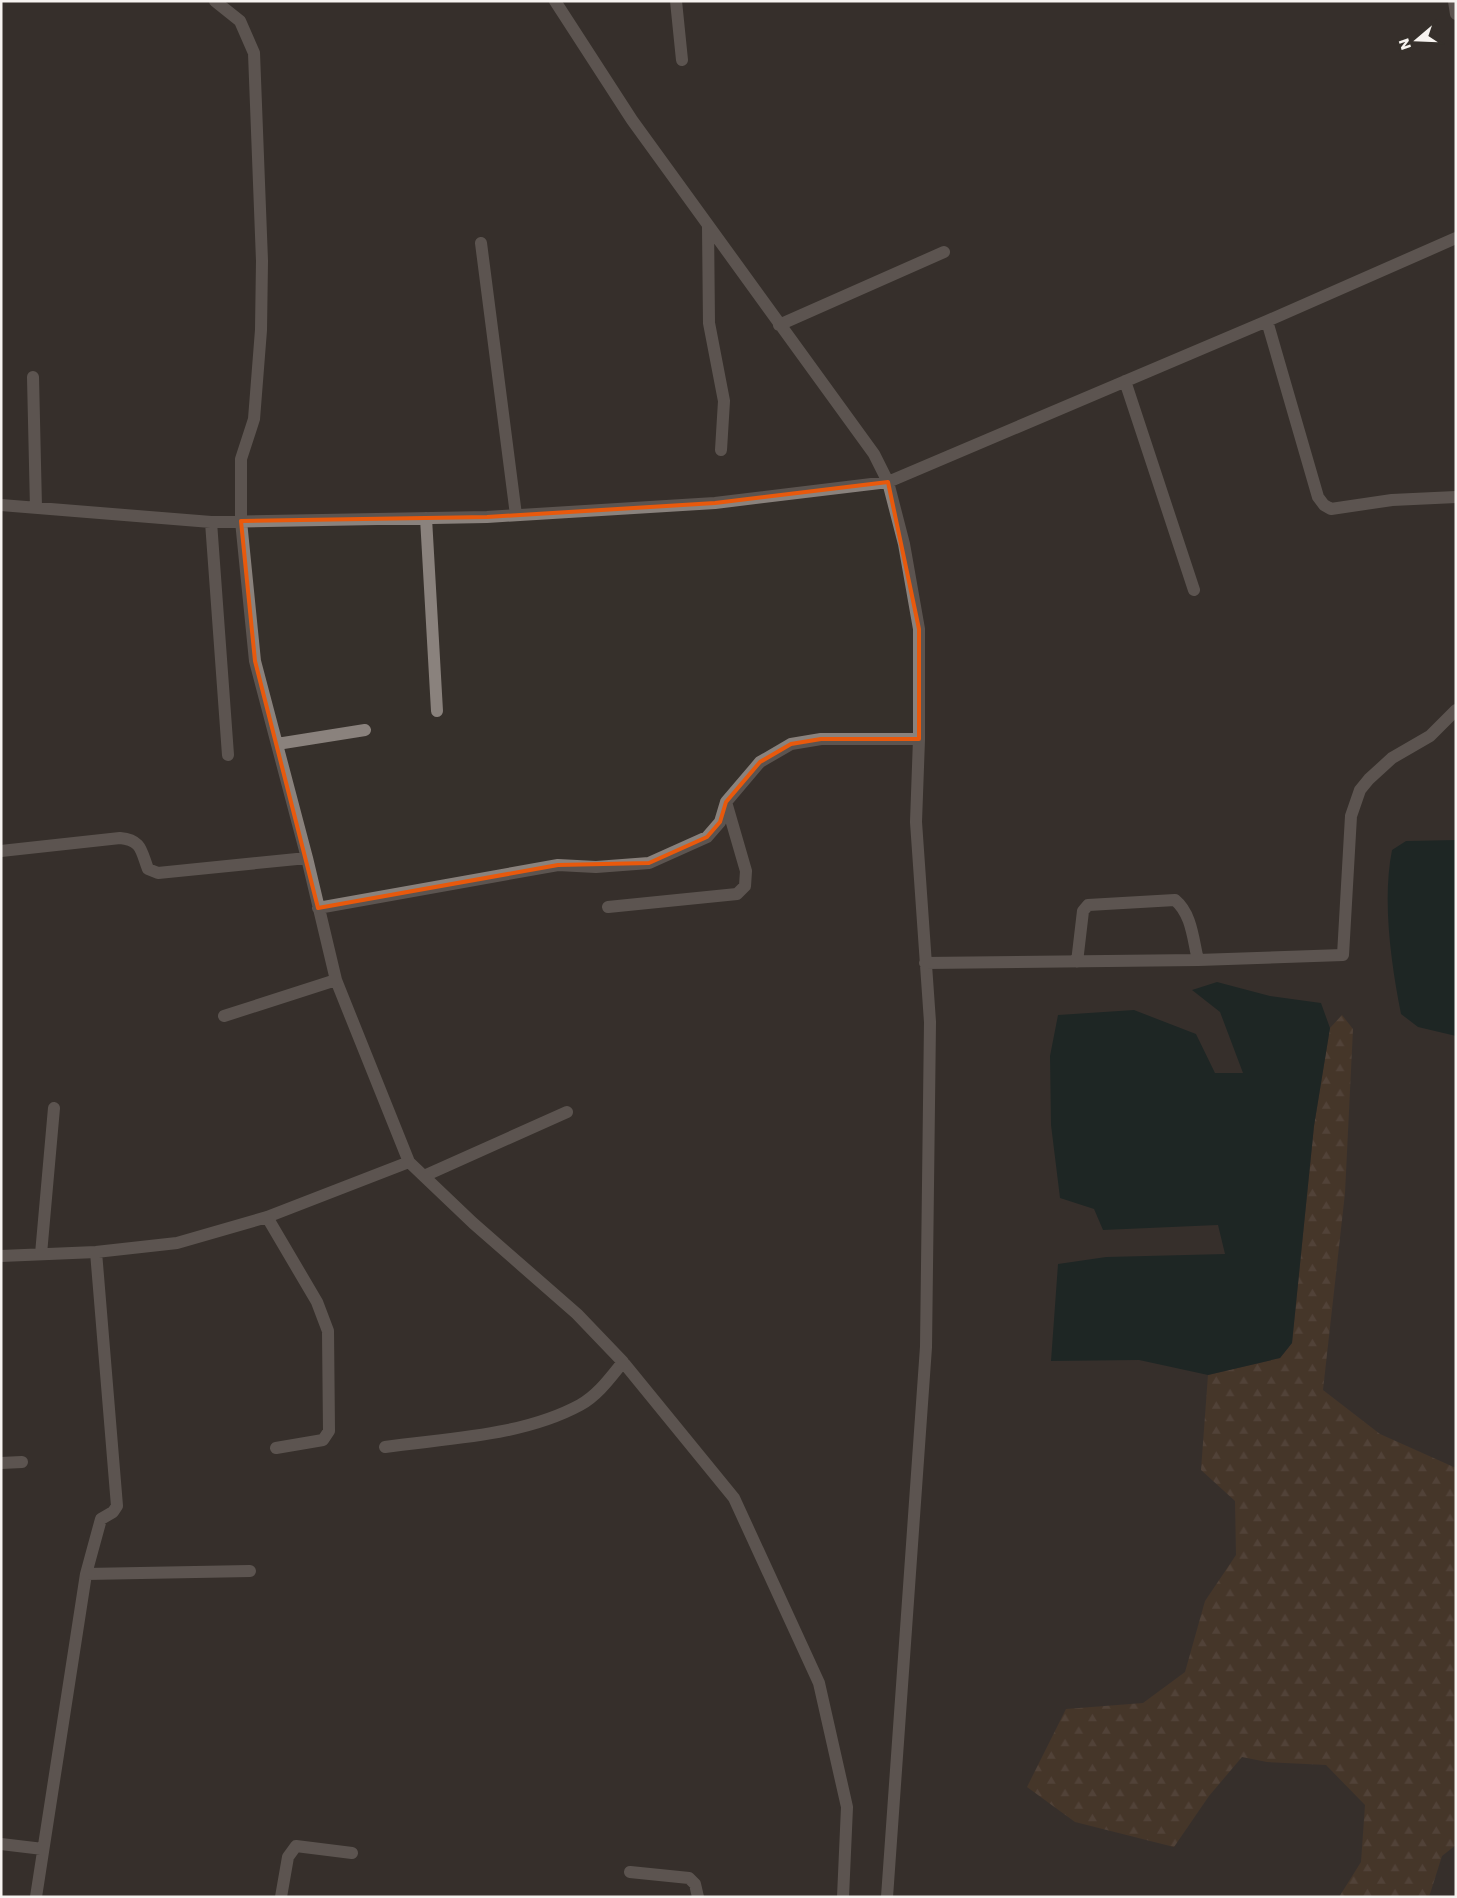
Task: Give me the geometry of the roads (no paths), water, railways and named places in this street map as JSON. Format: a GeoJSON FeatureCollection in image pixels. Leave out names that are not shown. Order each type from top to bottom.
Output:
{"type":"FeatureCollection","features":[{"type":"Feature","properties":{"kind":"street"},"geometry":{"type":"LineString","coordinates":[[215,1],[240,21],[254,53],[262,260],[261,330],[254,419],[241,458],[241,522],[255,661],[307,858],[336,980],[409,1162],[473,1223],[577,1314],[623,1362],[734,1498],[819,1683],[848,1807],[843,1897]]}},
{"type":"Feature","properties":{"kind":"street"},"geometry":{"type":"LineString","coordinates":[[555,1],[632,120],[874,454],[888,482],[904,544],[919,629],[919,739],[916,822],[930,1022],[926,1347],[888,1897]]}},
{"type":"Feature","properties":{"kind":"street"},"geometry":{"type":"LineString","coordinates":[[676,1],[682,60]]}},
{"type":"Feature","properties":{"kind":"street"},"geometry":{"type":"LineString","coordinates":[[1454,1],[1456,14]]}},
{"type":"Feature","properties":{"kind":"street"},"geometry":{"type":"LineString","coordinates":[[708,226],[709,323],[724,401],[721,450]]}},
{"type":"Feature","properties":{"kind":"street"},"geometry":{"type":"LineString","coordinates":[[1,505],[211,522],[426,518],[516,515],[715,503],[888,482],[1267,321],[1456,238]]}},
{"type":"Feature","properties":{"kind":"street"},"geometry":{"type":"LineString","coordinates":[[481,243],[516,515]]}},
{"type":"Feature","properties":{"kind":"street"},"geometry":{"type":"LineString","coordinates":[[779,325],[944,252]]}},
{"type":"Feature","properties":{"kind":"street"},"geometry":{"type":"LineString","coordinates":[[1267,321],[1318,497],[1324,505],[1331,509],[1392,500],[1456,497]]}},
{"type":"Feature","properties":{"kind":"street"},"geometry":{"type":"LineString","coordinates":[[33,377],[36,508]]}},
{"type":"Feature","properties":{"kind":"street"},"geometry":{"type":"LineString","coordinates":[[1124,381],[1194,590]]}},
{"type":"Feature","properties":{"kind":"street"},"geometry":{"type":"LineString","coordinates":[[426,518],[437,710]]}},
{"type":"Feature","properties":{"kind":"street"},"geometry":{"type":"LineString","coordinates":[[211,522],[228,755]]}},
{"type":"Feature","properties":{"kind":"street"},"geometry":{"type":"LineString","coordinates":[[926,963],[1198,960],[1343,955],[1351,816],[1360,790],[1392,758],[1430,736],[1456,710]]}},
{"type":"Feature","properties":{"kind":"street"},"geometry":{"type":"LineString","coordinates":[[277,744],[365,730]]}},
{"type":"Feature","properties":{"kind":"street"},"geometry":{"type":"LineString","coordinates":[[318,908],[558,865],[596,867],[649,863],[707,837],[720,822],[726,802],[760,762],[791,744],[822,739],[919,739]]}},
{"type":"Feature","properties":{"kind":"street"},"geometry":{"type":"LineString","coordinates":[[608,907],[737,894],[746,886],[746,871],[726,802]]}},
{"type":"Feature","properties":{"kind":"street"},"geometry":{"type":"LineString","coordinates":[[1,851],[120,838],[132,839],[140,846],[148,869],[158,873],[307,858]]}},
{"type":"Feature","properties":{"kind":"street"},"geometry":{"type":"LineString","coordinates":[[1077,962],[1083,911],[1088,905],[1175,900],[1187,914],[1198,960]]}},
{"type":"Feature","properties":{"kind":"street"},"geometry":{"type":"LineString","coordinates":[[224,1016],[336,980]]}},
{"type":"Feature","properties":{"kind":"street"},"geometry":{"type":"LineString","coordinates":[[40,1254],[54,1108]]}},
{"type":"Feature","properties":{"kind":"street"},"geometry":{"type":"LineString","coordinates":[[424,1176],[566,1112]]}},
{"type":"Feature","properties":{"kind":"street"},"geometry":{"type":"LineString","coordinates":[[1,1256],[96,1252],[177,1243],[267,1217],[409,1162]]}},
{"type":"Feature","properties":{"kind":"street"},"geometry":{"type":"LineString","coordinates":[[267,1217],[317,1302],[328,1331],[329,1431],[322,1440],[276,1448]]}},
{"type":"Feature","properties":{"kind":"street"},"geometry":{"type":"LineString","coordinates":[[36,1897],[86,1574],[101,1519],[113,1512],[116,1506],[96,1252]]}},
{"type":"Feature","properties":{"kind":"street"},"geometry":{"type":"LineString","coordinates":[[386,1447],[489,1433],[538,1423],[581,1404],[602,1388],[623,1362]]}},
{"type":"Feature","properties":{"kind":"street"},"geometry":{"type":"LineString","coordinates":[[1,1462],[22,1462]]}},
{"type":"Feature","properties":{"kind":"street"},"geometry":{"type":"LineString","coordinates":[[86,1574],[250,1571]]}},
{"type":"Feature","properties":{"kind":"street"},"geometry":{"type":"LineString","coordinates":[[1,1844],[43,1849]]}},
{"type":"Feature","properties":{"kind":"street"},"geometry":{"type":"LineString","coordinates":[[281,1897],[288,1857],[296,1846],[352,1853]]}},
{"type":"Feature","properties":{"kind":"street"},"geometry":{"type":"LineString","coordinates":[[630,1872],[689,1878],[695,1884],[698,1897]]}},
{"type":"Feature","properties":{"kind":"water"},"geometry":{"type":"Polygon","coordinates":[[[1456,840],[1456,1036],[1418,1027],[1401,1014],[1391,953],[1388,890],[1392,850],[1406,841],[1456,840]]]}},
{"type":"Feature","properties":{"kind":"water"},"geometry":{"type":"Polygon","coordinates":[[[1217,982],[1270,996],[1321,1003],[1330,1028],[1314,1126],[1292,1343],[1280,1358],[1208,1375],[1139,1360],[1051,1361],[1058,1264],[1106,1257],[1225,1254],[1218,1225],[1103,1230],[1094,1209],[1060,1198],[1051,1125],[1050,1056],[1058,1015],[1134,1010],[1196,1034],[1215,1073],[1243,1073],[1220,1012],[1192,990],[1217,982]]]}}]}
